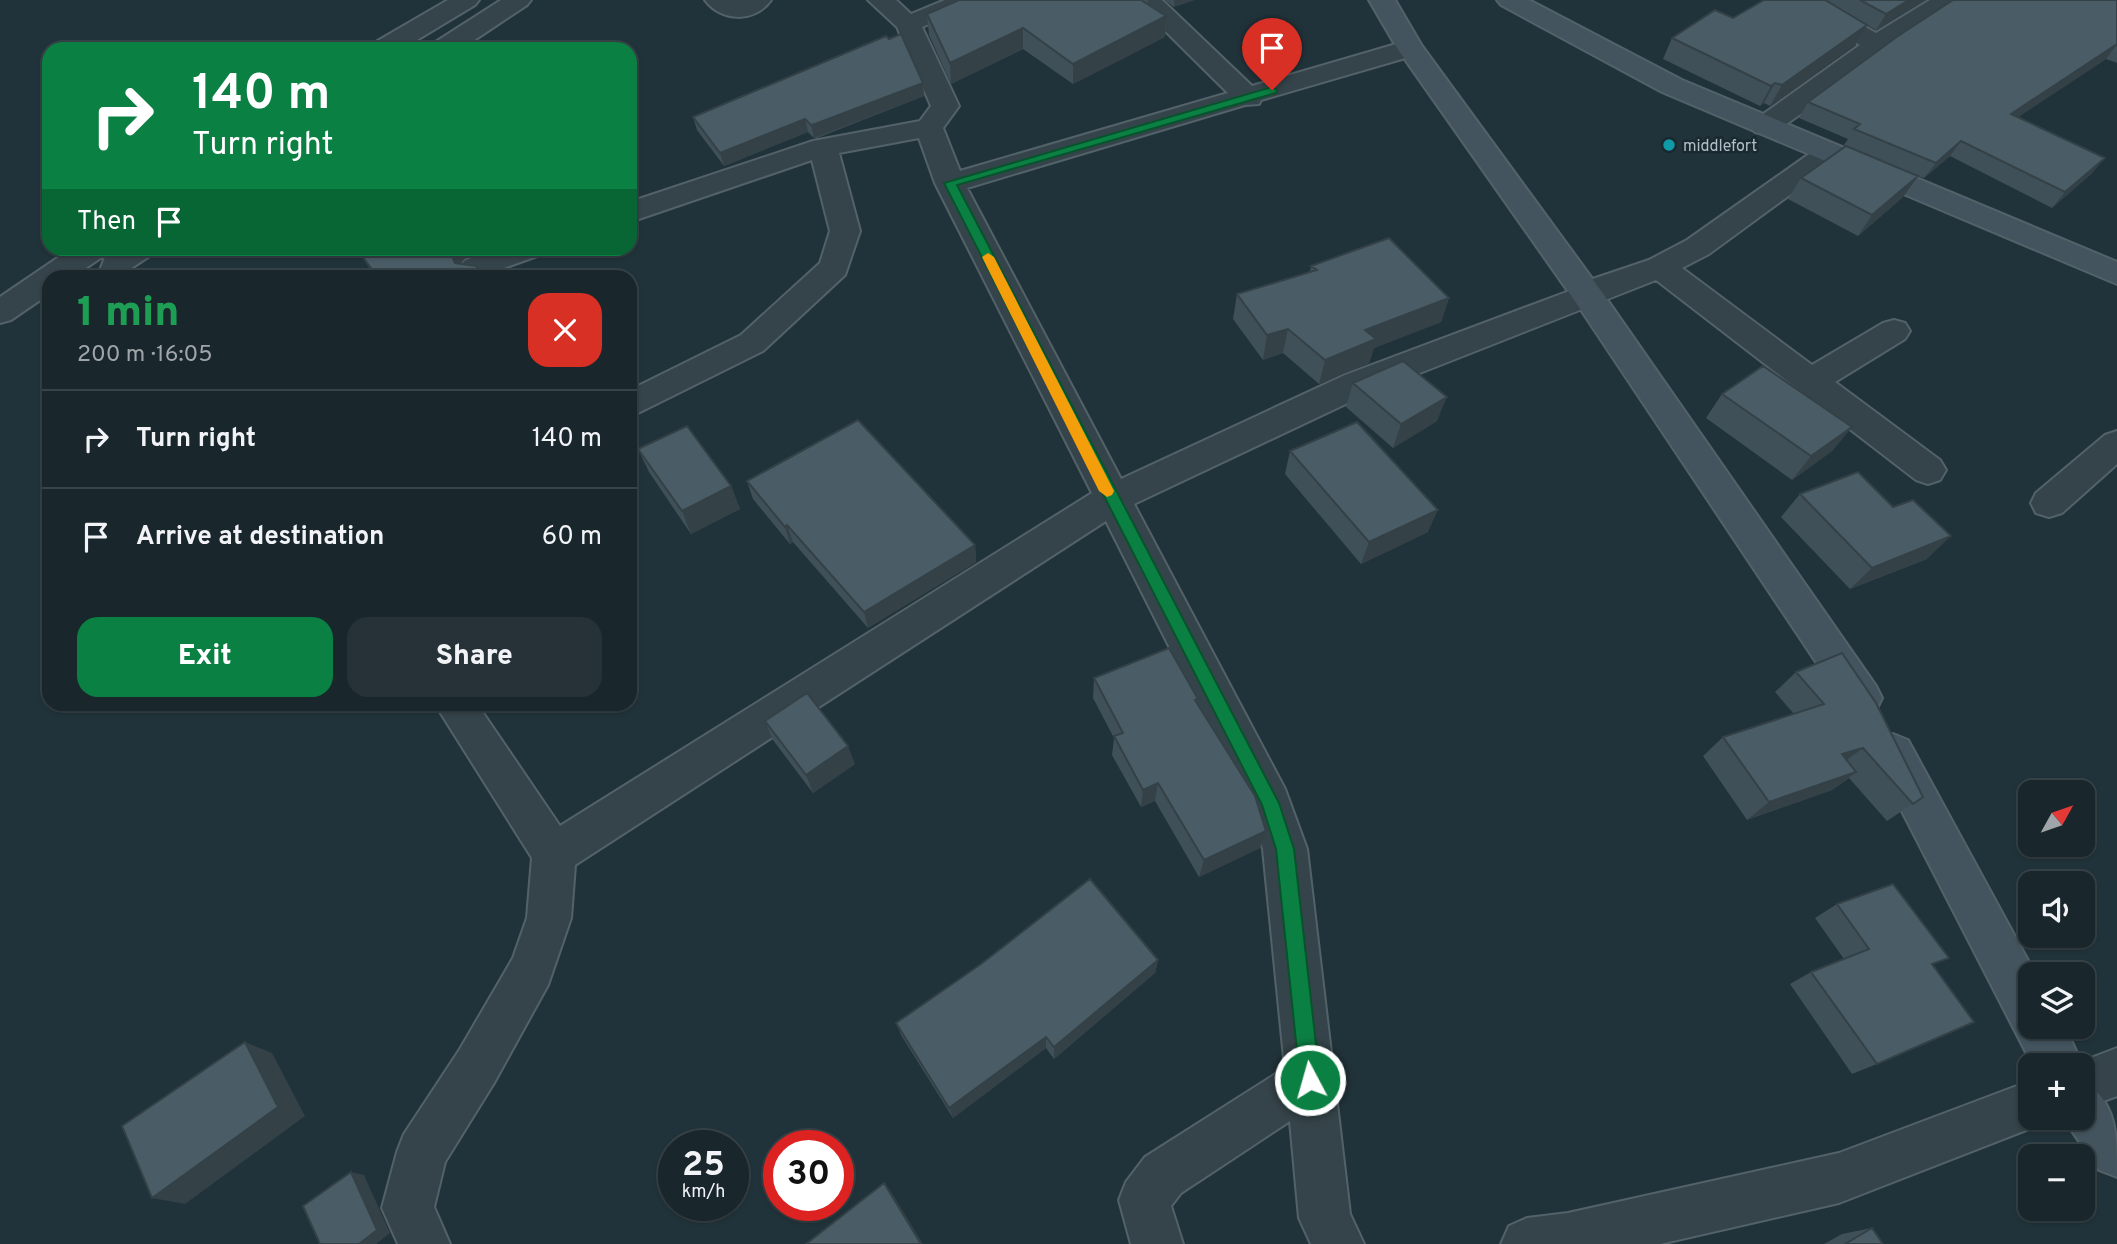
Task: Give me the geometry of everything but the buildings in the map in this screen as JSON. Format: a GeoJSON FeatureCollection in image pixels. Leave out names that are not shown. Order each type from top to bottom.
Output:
{"type":"FeatureCollection","features":[{"type":"Feature","properties":{"kind":"street"},"geometry":{"type":"LineString","coordinates":[[395,42],[466,0]]}},
{"type":"Feature","properties":{"kind":"street"},"geometry":{"type":"LineString","coordinates":[[454,42],[518,0]]}},
{"type":"Feature","properties":{"kind":"street"},"geometry":{"type":"LineString","coordinates":[[718,0],[735,11],[758,0]]}},
{"type":"Feature","properties":{"kind":"street"},"geometry":{"type":"LineString","coordinates":[[637,210],[824,147],[929,128],[945,106],[894,12],[967,0]]}},
{"type":"Feature","properties":{"kind":"street"},"geometry":{"type":"LineString","coordinates":[[1147,0],[1249,98]]}},
{"type":"Feature","properties":{"kind":"street"},"geometry":{"type":"LineString","coordinates":[[1381,0],[1410,48],[1587,294],[1869,708],[2018,988]]}},
{"type":"Feature","properties":{"kind":"street"},"geometry":{"type":"LineString","coordinates":[[1510,0],[1672,86],[2117,274]]}},
{"type":"Feature","properties":{"kind":"street"},"geometry":{"type":"LineString","coordinates":[[1798,0],[1877,44]]}},
{"type":"Feature","properties":{"kind":"street"},"geometry":{"type":"LineString","coordinates":[[1765,125],[1851,66],[1877,44],[1935,7],[1953,0]]}},
{"type":"Feature","properties":{"kind":"street"},"geometry":{"type":"LineString","coordinates":[[950,183],[1249,98],[1410,48]]}},
{"type":"Feature","properties":{"kind":"street"},"geometry":{"type":"LineString","coordinates":[[929,128],[950,183],[1270,803],[1285,849],[1325,1218],[1338,1244]]}},
{"type":"Feature","properties":{"kind":"street"},"geometry":{"type":"LineString","coordinates":[[637,401],[752,343],[834,268],[845,231],[824,147]]}},
{"type":"Feature","properties":{"kind":"street"},"geometry":{"type":"LineString","coordinates":[[554,854],[1111,499],[1357,384],[1660,267],[1698,247],[1829,152]]}},
{"type":"Feature","properties":{"kind":"street"},"geometry":{"type":"LineString","coordinates":[[62,270],[83,256]]}},
{"type":"Feature","properties":{"kind":"street"},"geometry":{"type":"LineString","coordinates":[[114,270],[116,264],[128,256]]}},
{"type":"Feature","properties":{"kind":"street"},"geometry":{"type":"LineString","coordinates":[[475,268],[507,256]]}},
{"type":"Feature","properties":{"kind":"street"},"geometry":{"type":"LineString","coordinates":[[1660,267],[1928,470]]}},
{"type":"Feature","properties":{"kind":"street"},"geometry":{"type":"LineString","coordinates":[[0,312],[42,284]]}},
{"type":"Feature","properties":{"kind":"street"},"geometry":{"type":"LineString","coordinates":[[1810,382],[1894,331]]}},
{"type":"Feature","properties":{"kind":"street"},"geometry":{"type":"LineString","coordinates":[[2049,503],[2117,444]]}},
{"type":"Feature","properties":{"kind":"street"},"geometry":{"type":"LineString","coordinates":[[424,1244],[408,1208],[422,1152],[477,1066],[532,969],[549,918],[554,854],[460,711]]}},
{"type":"Feature","properties":{"kind":"street"},"geometry":{"type":"LineString","coordinates":[[2095,1080],[2117,1072]]}},
{"type":"Feature","properties":{"kind":"street"},"geometry":{"type":"LineString","coordinates":[[1157,1244],[1144,1200],[1163,1175],[1310,1080]]}},
{"type":"Feature","properties":{"kind":"street"},"geometry":{"type":"LineString","coordinates":[[1527,1244],[1567,1239],[1839,1178],[2018,1110]]}},
{"type":"Feature","properties":{"kind":"street"},"geometry":{"type":"LineString","coordinates":[[2095,1122],[2117,1152]]}},
{"type":"Feature","properties":{"kind":"slow traffic"},"geometry":{"type":"LineString","coordinates":[[988,257],[1107,491]]}},
{"type":"Feature","properties":{"kind":"place","name":"middlefort"},"geometry":{"type":"Point","coordinates":[1669,145]}},
{"type":"Feature","properties":{"kind":"route"},"geometry":{"type":"LineString","coordinates":[[1272,90],[950,183],[1270,803],[1285,849],[1310,1080]]}}]}
